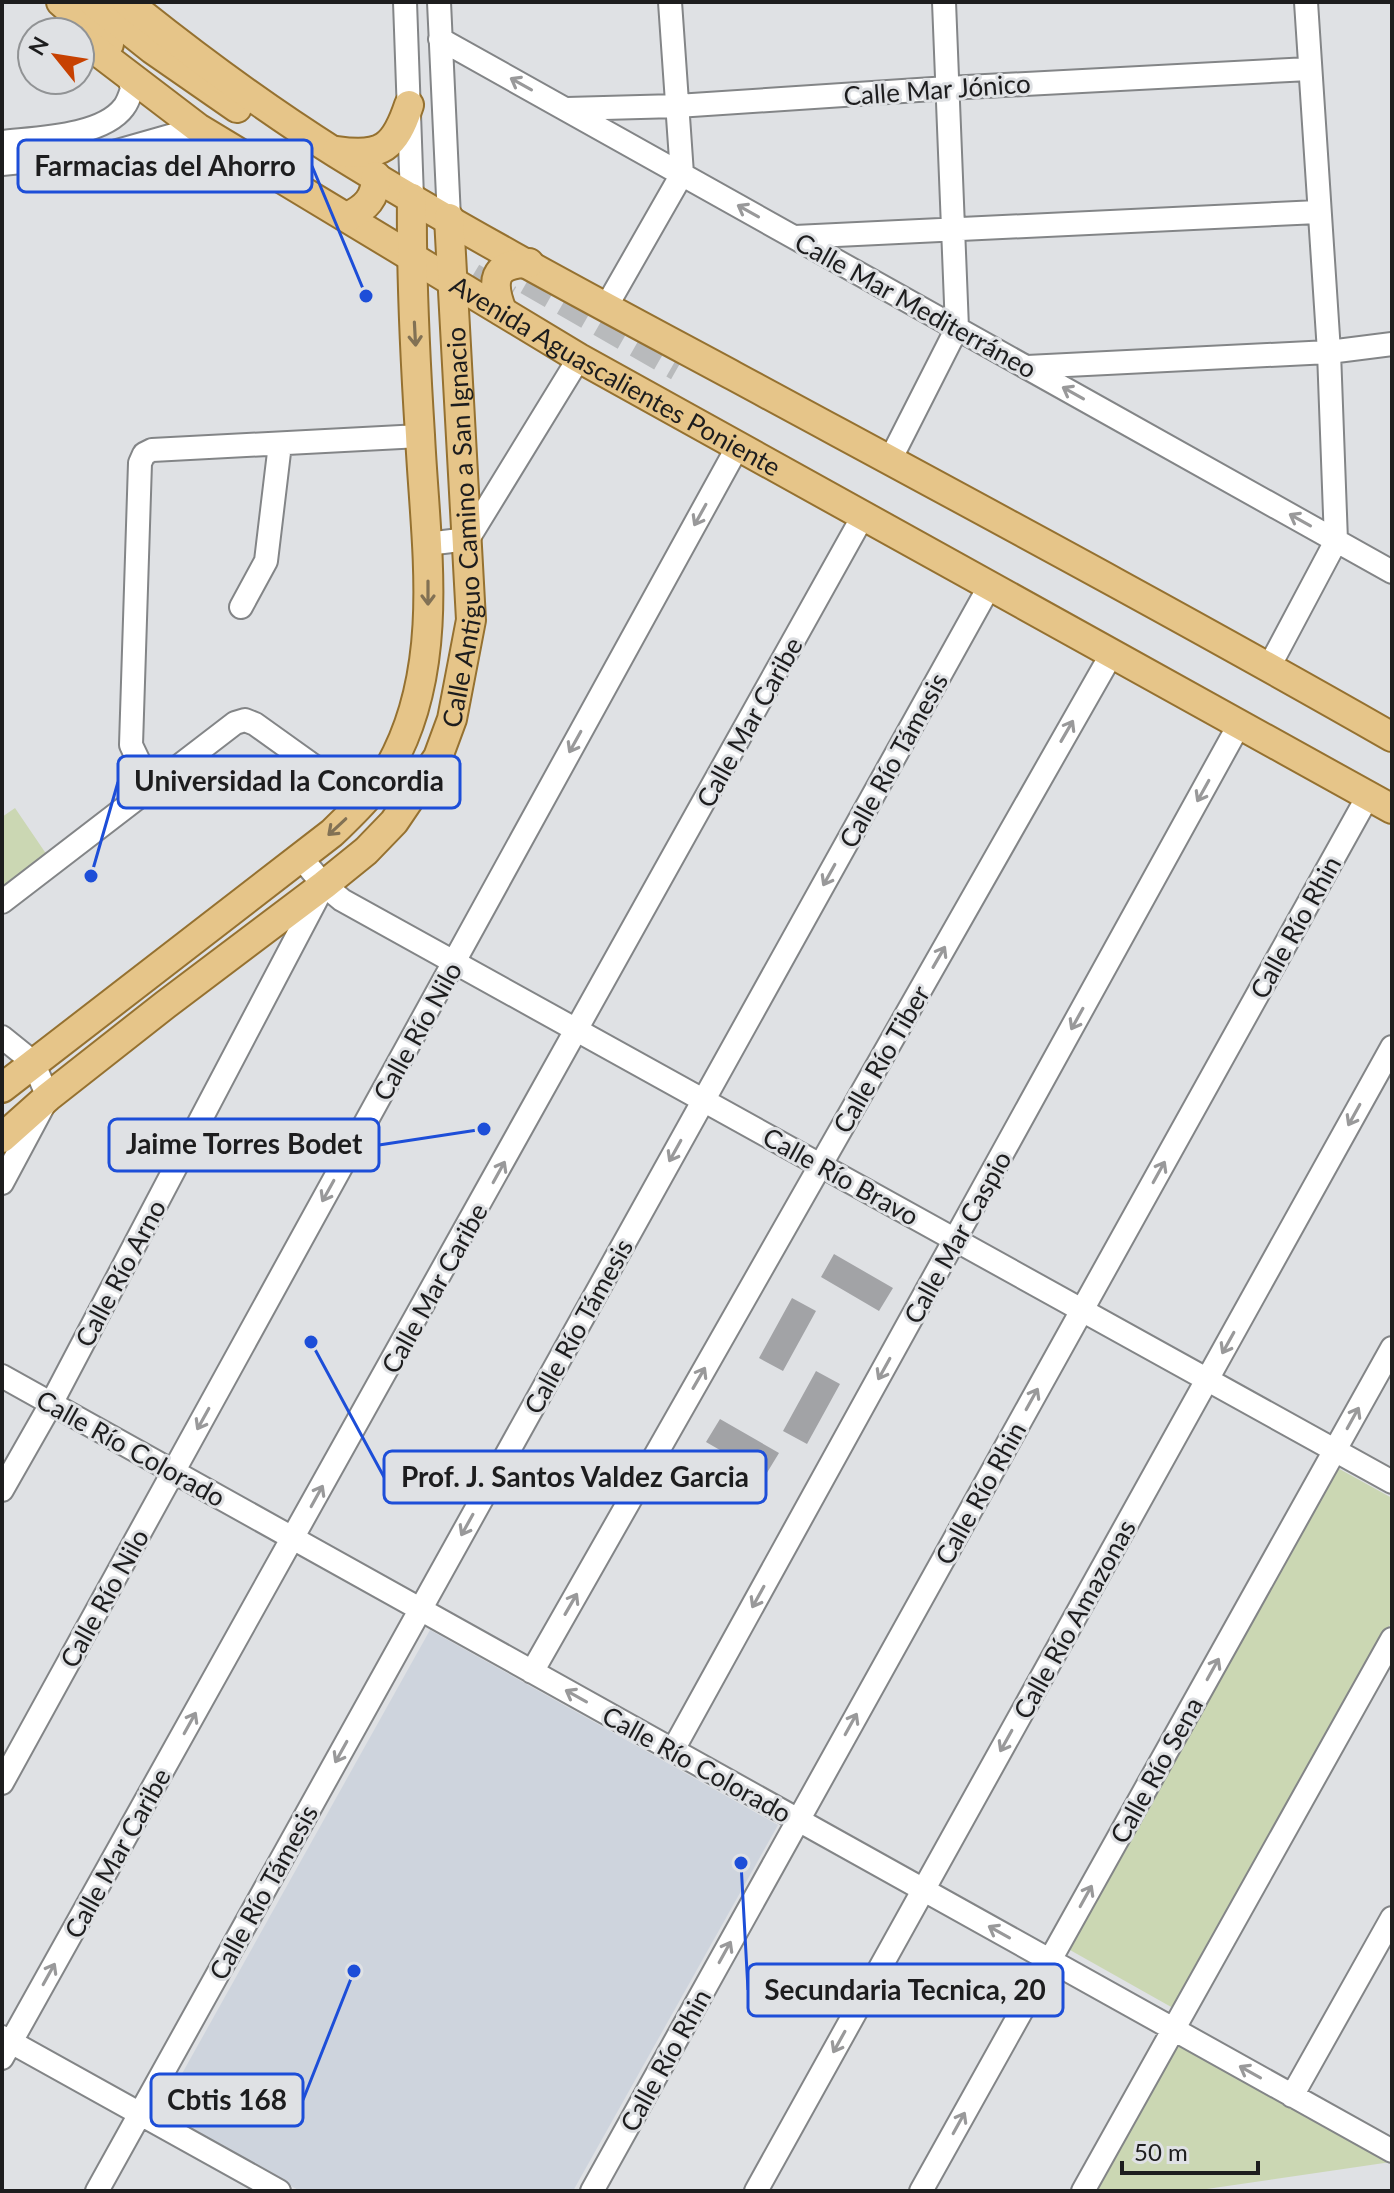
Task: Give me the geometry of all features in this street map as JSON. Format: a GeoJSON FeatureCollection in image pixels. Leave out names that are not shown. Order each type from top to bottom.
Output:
{"type":"FeatureCollection","features":[{"type":"Feature","properties":{"kind":"main road"},"geometry":{"type":"LineString","coordinates":[[40,2],[55,16]]}},
{"type":"Feature","properties":{"kind":"main road","name":"Avenida Aguascalientes Poniente"},"geometry":{"type":"LineString","coordinates":[[61,2],[193,116]]}},
{"type":"Feature","properties":{"kind":"main road","name":"Avenida Aguascalientes Poniente"},"geometry":{"type":"LineString","coordinates":[[93,2],[218,96],[364,178],[449,218],[606,307],[1202,629],[1392,737]]}},
{"type":"Feature","properties":{"kind":"main road","name":"Avenida Aguascalientes Poniente"},"geometry":{"type":"LineString","coordinates":[[127,2],[228,80],[333,151],[364,178]]}},
{"type":"Feature","properties":{"kind":"main road","name":"Avenida Aguascalientes Poniente"},"geometry":{"type":"LineString","coordinates":[[96,51],[129,77],[452,281],[506,305],[1157,664],[1169,686]]}},
{"type":"Feature","properties":{"kind":"main road"},"geometry":{"type":"LineString","coordinates":[[333,151],[358,155],[384,149],[395,138],[409,105]]}},
{"type":"Feature","properties":{"kind":"main road"},"geometry":{"type":"LineString","coordinates":[[347,217],[368,204],[374,194],[364,178]]}},
{"type":"Feature","properties":{"kind":"main road","name":"Calle Antiguo Camino a San Ignacio"},"geometry":{"type":"LineString","coordinates":[[2,1088],[301,858],[364,802],[397,754],[414,709],[426,658],[427,544],[412,256],[412,198]]}},
{"type":"Feature","properties":{"kind":"main road","name":"Calle Antiguo Camino a San Ignacio"},"geometry":{"type":"LineString","coordinates":[[2,1138],[48,1097],[165,1005],[324,885],[394,822],[438,757],[452,719],[471,620],[449,218]]}},
{"type":"Feature","properties":{"kind":"main road"},"geometry":{"type":"LineString","coordinates":[[506,305],[494,284],[498,274],[514,263],[529,263]]}},
{"type":"Feature","properties":{"kind":"main road","name":"Avenida Aguascalientes Poniente"},"geometry":{"type":"LineString","coordinates":[[506,305],[579,358],[1380,802]]}},
{"type":"Feature","properties":{"kind":"main road","name":"Avenida Aguascalientes Poniente"},"geometry":{"type":"LineString","coordinates":[[678,367],[1063,573],[1175,628],[1202,629]]}},
{"type":"Feature","properties":{"kind":"street","name":"Calle Antiguo Camino a San Ignacio"},"geometry":{"type":"LineString","coordinates":[[405,2],[412,198]]}},
{"type":"Feature","properties":{"kind":"street","name":"Calle Antiguo Camino a San Ignacio"},"geometry":{"type":"LineString","coordinates":[[439,2],[449,218]]}},
{"type":"Feature","properties":{"kind":"street"},"geometry":{"type":"LineString","coordinates":[[606,307],[682,174],[670,2]]}},
{"type":"Feature","properties":{"kind":"street"},"geometry":{"type":"LineString","coordinates":[[890,460],[957,328],[944,2]]}},
{"type":"Feature","properties":{"kind":"street"},"geometry":{"type":"LineString","coordinates":[[1269,667],[1336,541],[1329,352],[1306,2]]}},
{"type":"Feature","properties":{"kind":"street","name":"Calle Mar Mediterráneo"},"geometry":{"type":"LineString","coordinates":[[440,39],[1392,572]]}},
{"type":"Feature","properties":{"kind":"street","name":"Calle Mar Jónico"},"geometry":{"type":"LineString","coordinates":[[566,109],[677,106],[1309,69]]}},
{"type":"Feature","properties":{"kind":"street"},"geometry":{"type":"LineString","coordinates":[[2,142],[66,135],[102,124],[123,108],[132,89],[129,77]]}},
{"type":"Feature","properties":{"kind":"street"},"geometry":{"type":"LineString","coordinates":[[2,164],[110,153],[193,116]]}},
{"type":"Feature","properties":{"kind":"street"},"geometry":{"type":"LineString","coordinates":[[793,237],[1318,212]]}},
{"type":"Feature","properties":{"kind":"street"},"geometry":{"type":"LineString","coordinates":[[1027,367],[1329,352],[1392,344]]}},
{"type":"Feature","properties":{"kind":"street"},"geometry":{"type":"LineString","coordinates":[[427,544],[468,539],[579,358]]}},
{"type":"Feature","properties":{"kind":"street"},"geometry":{"type":"LineString","coordinates":[[152,789],[131,745],[140,463],[144,454],[152,450],[420,436]]}},
{"type":"Feature","properties":{"kind":"street"},"geometry":{"type":"LineString","coordinates":[[241,607],[266,561],[280,444]]}},
{"type":"Feature","properties":{"kind":"street","name":"Calle Río Nilo"},"geometry":{"type":"LineString","coordinates":[[2,1783],[738,446]]}},
{"type":"Feature","properties":{"kind":"street","name":"Calle Mar Caribe"},"geometry":{"type":"LineString","coordinates":[[5,2046],[293,1539],[863,516]]}},
{"type":"Feature","properties":{"kind":"street","name":"Calle Río Támesis"},"geometry":{"type":"LineString","coordinates":[[97,2191],[989,587]]}},
{"type":"Feature","properties":{"kind":"street","name":"Calle Río Tiber"},"geometry":{"type":"LineString","coordinates":[[532,1672],[1111,655]]}},
{"type":"Feature","properties":{"kind":"street"},"geometry":{"type":"LineString","coordinates":[[2,902],[235,723],[245,720],[364,802]]}},
{"type":"Feature","properties":{"kind":"street","name":"Calle Mar Caspio"},"geometry":{"type":"LineString","coordinates":[[673,1750],[1240,723]]}},
{"type":"Feature","properties":{"kind":"street","name":"Calle Río Rhin"},"geometry":{"type":"LineString","coordinates":[[592,2191],[1082,1310],[1380,802]]}},
{"type":"Feature","properties":{"kind":"street","name":"Calle Río Bravo"},"geometry":{"type":"LineString","coordinates":[[301,858],[324,885],[342,900],[1392,1482]]}},
{"type":"Feature","properties":{"kind":"street","name":"Calle Río Arno"},"geometry":{"type":"LineString","coordinates":[[2,1490],[51,1404],[324,885]]}},
{"type":"Feature","properties":{"kind":"street"},"geometry":{"type":"LineString","coordinates":[[2,1037],[33,1062],[48,1097],[2,1183]]}},
{"type":"Feature","properties":{"kind":"street","name":"Calle Río Amazonas"},"geometry":{"type":"LineString","coordinates":[[756,2191],[1392,1047]]}},
{"type":"Feature","properties":{"kind":"street","name":"Calle Río Sena"},"geometry":{"type":"LineString","coordinates":[[921,2191],[1392,1348]]}},
{"type":"Feature","properties":{"kind":"street","name":"Calle Río Colorado"},"geometry":{"type":"LineString","coordinates":[[2,1376],[1392,2151]]}},
{"type":"Feature","properties":{"kind":"street"},"geometry":{"type":"LineString","coordinates":[[1083,2191],[1392,1639]]}},
{"type":"Feature","properties":{"kind":"street"},"geometry":{"type":"LineString","coordinates":[[1292,2096],[1392,1918]]}},
{"type":"Feature","properties":{"kind":"street"},"geometry":{"type":"LineString","coordinates":[[5,2046],[140,2114],[270,2189]]}},
{"type":"Feature","properties":{"kind":"shaded area"},"geometry":{"type":"Polygon","coordinates":[[[430,1630],[778,1825],[573,2191],[300,2191],[160,2113],[430,1630]]]}},
{"type":"Feature","properties":{"kind":"green space"},"geometry":{"type":"Polygon","coordinates":[[[15,808],[49,858],[2,890],[2,817],[15,808]]]}},
{"type":"Feature","properties":{"kind":"green space"},"geometry":{"type":"Polygon","coordinates":[[[1334,1466],[1392,1498],[1392,1621],[1173,2008],[1070,1950],[1334,1466]]]}},
{"type":"Feature","properties":{"kind":"green space"},"geometry":{"type":"Polygon","coordinates":[[[1178,2041],[1391,2162],[1193,2191],[1095,2191],[1178,2041]]]}},
{"type":"Feature","properties":{"kind":"building"},"geometry":{"type":"Polygon","coordinates":[[[834,1254],[893,1288],[879,1311],[821,1277],[834,1254]]]}},
{"type":"Feature","properties":{"kind":"building"},"geometry":{"type":"Polygon","coordinates":[[[792,1298],[816,1311],[783,1371],[759,1358],[792,1298]]]}},
{"type":"Feature","properties":{"kind":"building"},"geometry":{"type":"Polygon","coordinates":[[[816,1371],[840,1384],[807,1444],[783,1431],[816,1371]]]}},
{"type":"Feature","properties":{"kind":"building"},"geometry":{"type":"Polygon","coordinates":[[[720,1419],[779,1453],[765,1476],[706,1442],[720,1419]]]}},
{"type":"Feature","properties":{"kind":"tunnel"},"geometry":{"type":"LineString","coordinates":[[436,255],[509,299]]}},
{"type":"Feature","properties":{"kind":"tunnel"},"geometry":{"type":"LineString","coordinates":[[491,260],[678,367]]}},
{"type":"Feature","properties":{"kind":"place","name":"Farmacias del Ahorro"},"geometry":{"type":"Point","coordinates":[366,296]}},
{"type":"Feature","properties":{"kind":"place","name":"Universidad la Concordia"},"geometry":{"type":"Point","coordinates":[91,876]}},
{"type":"Feature","properties":{"kind":"place","name":"Jaime Torres Bodet"},"geometry":{"type":"Point","coordinates":[484,1129]}},
{"type":"Feature","properties":{"kind":"place","name":"Prof. J. Santos Valdez Garcia"},"geometry":{"type":"Point","coordinates":[311,1342]}},
{"type":"Feature","properties":{"kind":"place","name":"Secundaria Tecnica, 20"},"geometry":{"type":"Point","coordinates":[741,1863]}},
{"type":"Feature","properties":{"kind":"place","name":"Cbtis 168"},"geometry":{"type":"Point","coordinates":[354,1971]}}]}
